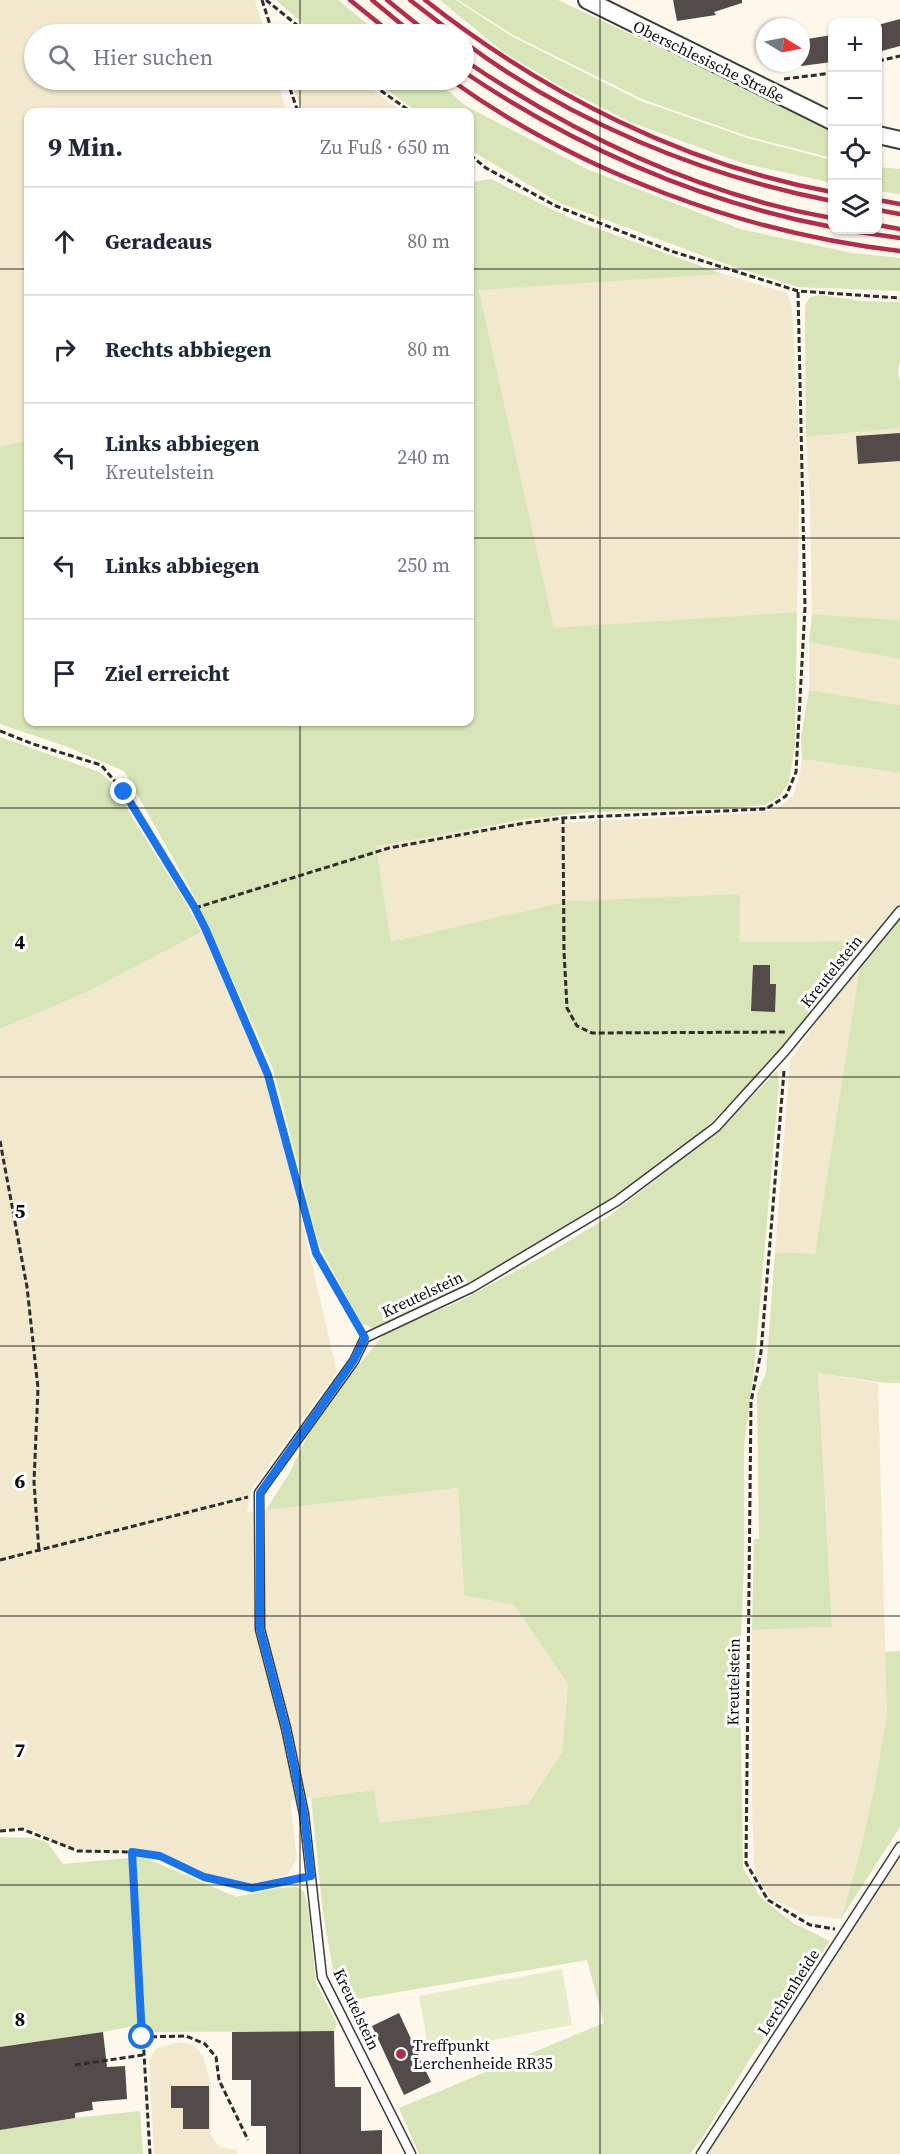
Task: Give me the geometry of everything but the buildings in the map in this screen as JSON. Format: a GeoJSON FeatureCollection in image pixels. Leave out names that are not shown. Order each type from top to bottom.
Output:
{"type":"FeatureCollection","features":[{"type":"Feature","properties":{"kind":"street","name":"Oberschlesische Straße"},"geometry":{"type":"LineString","coordinates":[[587,0],[828,119]]}},
{"type":"Feature","properties":{"kind":"street"},"geometry":{"type":"LineString","coordinates":[[882,136],[900,140]]}},
{"type":"Feature","properties":{"kind":"lane","name":"Kreutelstein"},"geometry":{"type":"LineString","coordinates":[[365,1338],[471,1288],[617,1202],[716,1127],[802,1032],[900,910]]}},
{"type":"Feature","properties":{"kind":"lane"},"geometry":{"type":"LineString","coordinates":[[260,1493],[354,1360],[365,1338]]}},
{"type":"Feature","properties":{"kind":"lane","name":"Kreutelstein"},"geometry":{"type":"LineString","coordinates":[[260,1493],[260,1629],[286,1728],[304,1814],[322,1977],[411,2154]]}},
{"type":"Feature","properties":{"kind":"lane","name":"Lerchenheide"},"geometry":{"type":"LineString","coordinates":[[701,2154],[900,1847]]}},
{"type":"Feature","properties":{"kind":"path"},"geometry":{"type":"LineString","coordinates":[[264,0],[270,24]]}},
{"type":"Feature","properties":{"kind":"path"},"geometry":{"type":"LineString","coordinates":[[264,0],[295,24]]}},
{"type":"Feature","properties":{"kind":"path"},"geometry":{"type":"LineString","coordinates":[[882,60],[900,56]]}},
{"type":"Feature","properties":{"kind":"path"},"geometry":{"type":"LineString","coordinates":[[789,78],[828,73]]}},
{"type":"Feature","properties":{"kind":"path"},"geometry":{"type":"LineString","coordinates":[[290,90],[297,108]]}},
{"type":"Feature","properties":{"kind":"path"},"geometry":{"type":"LineString","coordinates":[[380,90],[405,108]]}},
{"type":"Feature","properties":{"kind":"path"},"geometry":{"type":"LineString","coordinates":[[474,158],[486,168],[556,206],[671,251],[798,291],[900,298]]}},
{"type":"Feature","properties":{"kind":"path"},"geometry":{"type":"LineString","coordinates":[[195,908],[389,848],[563,818],[766,809],[786,796],[796,772],[805,607],[798,291]]}},
{"type":"Feature","properties":{"kind":"path"},"geometry":{"type":"LineString","coordinates":[[0,731],[101,765],[124,792],[195,908],[268,1075],[316,1253],[365,1338]]}},
{"type":"Feature","properties":{"kind":"path"},"geometry":{"type":"LineString","coordinates":[[563,818],[567,1008],[577,1026],[592,1033],[802,1032]]}},
{"type":"Feature","properties":{"kind":"path","name":"Kreutelstein"},"geometry":{"type":"LineString","coordinates":[[785,1051],[761,1352],[751,1402],[746,1863],[768,1900],[810,1925],[846,1931]]}},
{"type":"Feature","properties":{"kind":"path"},"geometry":{"type":"LineString","coordinates":[[0,1141],[27,1287],[38,1388],[34,1482],[39,1552]]}},
{"type":"Feature","properties":{"kind":"path"},"geometry":{"type":"LineString","coordinates":[[0,1560],[39,1552],[260,1493]]}},
{"type":"Feature","properties":{"kind":"path"},"geometry":{"type":"LineString","coordinates":[[0,1831],[22,1829],[78,1851],[132,1852],[160,1856],[204,1877],[252,1888],[311,1876]]}},
{"type":"Feature","properties":{"kind":"path"},"geometry":{"type":"LineString","coordinates":[[132,1852],[150,2154]]}},
{"type":"Feature","properties":{"kind":"path"},"geometry":{"type":"LineString","coordinates":[[142,2037],[186,2036],[205,2044],[216,2057],[219,2080],[248,2140]]}},
{"type":"Feature","properties":{"kind":"path"},"geometry":{"type":"LineString","coordinates":[[75,2065],[143,2055]]}},
{"type":"Feature","properties":{"kind":"shaded area"},"geometry":{"type":"Polygon","coordinates":[[[0,0],[255,0],[262,24],[24,24],[24,90],[280,90],[286,108],[24,108],[24,441],[0,447],[0,0]]]}},
{"type":"Feature","properties":{"kind":"shaded area"},"geometry":{"type":"Polygon","coordinates":[[[294,90],[373,90],[398,108],[301,108],[294,90]]]}},
{"type":"Feature","properties":{"kind":"shaded area"},"geometry":{"type":"Polygon","coordinates":[[[723,274],[787,293],[792,308],[800,467],[797,612],[554,629],[479,289],[723,274]]]}},
{"type":"Feature","properties":{"kind":"shaded area"},"geometry":{"type":"Polygon","coordinates":[[[900,428],[900,620],[812,614],[806,437],[900,428]]]}},
{"type":"Feature","properties":{"kind":"shaded area"},"geometry":{"type":"Polygon","coordinates":[[[809,642],[900,659],[900,705],[809,690],[809,642]]]}},
{"type":"Feature","properties":{"kind":"shaded area"},"geometry":{"type":"Polygon","coordinates":[[[802,759],[900,773],[900,904],[868,941],[739,942],[739,894],[569,901],[391,943],[376,846],[430,835],[556,816],[557,823],[752,813],[777,809],[793,796],[802,759]]]}},
{"type":"Feature","properties":{"kind":"shaded area"},"geometry":{"type":"Polygon","coordinates":[[[205,930],[268,1075],[337,1372],[252,1488],[247,1512],[458,1488],[464,1594],[514,1605],[568,1684],[562,1752],[528,1804],[379,1823],[374,1790],[290,1800],[297,1858],[288,1874],[253,1887],[216,1883],[153,1854],[133,1848],[108,1851],[70,1848],[23,1826],[0,1829],[0,1029],[87,992],[205,930]]]}},
{"type":"Feature","properties":{"kind":"shaded area"},"geometry":{"type":"Polygon","coordinates":[[[860,966],[815,1255],[775,1252],[790,1061],[825,1009],[860,966]]]}},
{"type":"Feature","properties":{"kind":"shaded area"},"geometry":{"type":"Polygon","coordinates":[[[818,1373],[878,1383],[887,1714],[874,1790],[859,1856],[841,1919],[805,1915],[770,1897],[756,1875],[754,1862],[752,1630],[832,1627],[818,1373]]]}},
{"type":"Feature","properties":{"kind":"shaded area"},"geometry":{"type":"Polygon","coordinates":[[[900,1858],[900,2154],[707,2154],[750,2088],[900,1858]]]}},
{"type":"Feature","properties":{"kind":"shaded area"},"geometry":{"type":"Polygon","coordinates":[[[180,2042],[194,2045],[203,2056],[211,2085],[211,2135],[219,2147],[237,2150],[237,2154],[154,2154],[149,2060],[155,2049],[180,2042]]]}},
{"type":"Feature","properties":{"kind":"green space"},"geometry":{"type":"Polygon","coordinates":[[[276,0],[338,0],[368,24],[304,24],[276,0]]]}},
{"type":"Feature","properties":{"kind":"green space"},"geometry":{"type":"Polygon","coordinates":[[[440,0],[456,0],[511,36],[641,101],[750,139],[828,159],[828,182],[742,163],[630,122],[565,89],[503,52],[474,28],[474,24],[469,24],[440,0]]]}},
{"type":"Feature","properties":{"kind":"green space"},"geometry":{"type":"Polygon","coordinates":[[[458,0],[558,0],[828,127],[828,157],[747,136],[642,99],[513,35],[458,0]]]}},
{"type":"Feature","properties":{"kind":"green space"},"geometry":{"type":"Polygon","coordinates":[[[387,90],[447,90],[470,108],[412,108],[387,90]]]}},
{"type":"Feature","properties":{"kind":"green space"},"geometry":{"type":"Polygon","coordinates":[[[474,110],[587,169],[740,229],[852,253],[900,258],[900,291],[798,287],[726,264],[560,203],[474,152],[474,110]]]}},
{"type":"Feature","properties":{"kind":"green space"},"geometry":{"type":"Polygon","coordinates":[[[882,167],[900,169],[900,194],[882,192],[882,167]]]}},
{"type":"Feature","properties":{"kind":"green space"},"geometry":{"type":"Polygon","coordinates":[[[491,179],[574,220],[723,274],[479,290],[554,628],[797,612],[795,745],[789,782],[779,797],[765,805],[716,809],[592,812],[527,819],[376,846],[391,942],[569,901],[740,894],[739,942],[868,941],[766,1068],[702,1131],[640,1181],[457,1291],[377,1330],[361,1323],[319,1245],[273,1069],[198,903],[124,771],[65,746],[0,724],[0,447],[24,441],[24,726],[474,726],[474,181],[491,179]]]}},
{"type":"Feature","properties":{"kind":"green space"},"geometry":{"type":"Polygon","coordinates":[[[820,295],[862,301],[900,302],[898,372],[900,428],[806,437],[805,306],[810,297],[820,295]]]}},
{"type":"Feature","properties":{"kind":"green space"},"geometry":{"type":"Polygon","coordinates":[[[812,614],[900,620],[900,659],[809,642],[812,614]]]}},
{"type":"Feature","properties":{"kind":"green space"},"geometry":{"type":"Polygon","coordinates":[[[809,690],[900,705],[900,773],[802,759],[801,738],[809,690]]]}},
{"type":"Feature","properties":{"kind":"green space"},"geometry":{"type":"Polygon","coordinates":[[[0,737],[99,772],[117,787],[132,817],[187,905],[201,932],[87,992],[0,1029],[0,737]]]}},
{"type":"Feature","properties":{"kind":"green space"},"geometry":{"type":"Polygon","coordinates":[[[900,917],[900,1383],[818,1373],[832,1627],[752,1630],[754,1539],[759,1539],[757,1393],[766,1373],[775,1252],[815,1254],[860,966],[900,917]]]}},
{"type":"Feature","properties":{"kind":"green space"},"geometry":{"type":"Polygon","coordinates":[[[777,1071],[779,1083],[754,1371],[744,1445],[744,1567],[740,1658],[743,1868],[761,1898],[793,1923],[830,1941],[749,2060],[706,2132],[690,2154],[419,2154],[399,2108],[604,2023],[587,1960],[346,2001],[336,1986],[323,1913],[311,1798],[374,1790],[379,1823],[528,1804],[562,1752],[568,1684],[514,1605],[464,1595],[458,1488],[266,1510],[290,1472],[310,1431],[345,1382],[385,1333],[460,1301],[542,1257],[608,1217],[718,1131],[777,1071]]]}},
{"type":"Feature","properties":{"kind":"green space"},"geometry":{"type":"Polygon","coordinates":[[[900,1651],[900,1827],[841,1919],[859,1856],[874,1790],[887,1714],[885,1652],[900,1651]]]}},
{"type":"Feature","properties":{"kind":"green space"},"geometry":{"type":"Polygon","coordinates":[[[0,1837],[32,1838],[47,1842],[63,1864],[129,1858],[148,1859],[236,1897],[278,1888],[297,1887],[304,1892],[308,1906],[316,1983],[337,2024],[334,2031],[152,2032],[139,2025],[0,2047],[0,1837]]]}},
{"type":"Feature","properties":{"kind":"green space"},"geometry":{"type":"Polygon","coordinates":[[[562,1969],[572,2025],[429,2052],[419,1996],[562,1969]]]}},
{"type":"Feature","properties":{"kind":"green space"},"geometry":{"type":"Polygon","coordinates":[[[140,2111],[143,2154],[0,2154],[0,2130],[75,2118],[140,2111]]]}},
{"type":"Feature","properties":{"kind":"railway"},"geometry":{"type":"LineString","coordinates":[[350,0],[380,24]]}},
{"type":"Feature","properties":{"kind":"railway"},"geometry":{"type":"LineString","coordinates":[[372,0],[401,24]]}},
{"type":"Feature","properties":{"kind":"railway"},"geometry":{"type":"LineString","coordinates":[[387,0],[417,24]]}},
{"type":"Feature","properties":{"kind":"railway"},"geometry":{"type":"LineString","coordinates":[[410,0],[441,24]]}},
{"type":"Feature","properties":{"kind":"railway"},"geometry":{"type":"LineString","coordinates":[[425,0],[457,24]]}},
{"type":"Feature","properties":{"kind":"railway"},"geometry":{"type":"LineString","coordinates":[[474,37],[567,94],[617,121],[669,144],[723,164],[777,180],[828,191]]}},
{"type":"Feature","properties":{"kind":"railway"},"geometry":{"type":"LineString","coordinates":[[474,49],[548,97],[639,142],[735,177],[828,200]]}},
{"type":"Feature","properties":{"kind":"railway"},"geometry":{"type":"LineString","coordinates":[[474,66],[594,137],[686,178],[783,208],[828,217]]}},
{"type":"Feature","properties":{"kind":"railway"},"geometry":{"type":"LineString","coordinates":[[474,78],[550,124],[640,168],[735,203],[828,226]]}},
{"type":"Feature","properties":{"kind":"railway"},"geometry":{"type":"LineString","coordinates":[[466,90],[553,143],[608,170],[665,193],[782,230],[900,251]]}},
{"type":"Feature","properties":{"kind":"railway"},"geometry":{"type":"LineString","coordinates":[[882,201],[900,204]]}},
{"type":"Feature","properties":{"kind":"railway"},"geometry":{"type":"LineString","coordinates":[[882,211],[900,214]]}},
{"type":"Feature","properties":{"kind":"railway"},"geometry":{"type":"LineString","coordinates":[[882,226],[900,229]]}},
{"type":"Feature","properties":{"kind":"railway"},"geometry":{"type":"LineString","coordinates":[[872,234],[900,238]]}},
{"type":"Feature","properties":{"kind":"place","name":"Treffpunkt Lerchenheide RR35"},"geometry":{"type":"Point","coordinates":[401,2054]}},
{"type":"Feature","properties":{"kind":"route"},"geometry":{"type":"LineString","coordinates":[[124,792],[206,930],[268,1075],[316,1253],[365,1338],[354,1360],[260,1493],[260,1629],[286,1728],[304,1814],[311,1876],[252,1888],[204,1877],[160,1856],[132,1852],[142,2037]]}}]}
